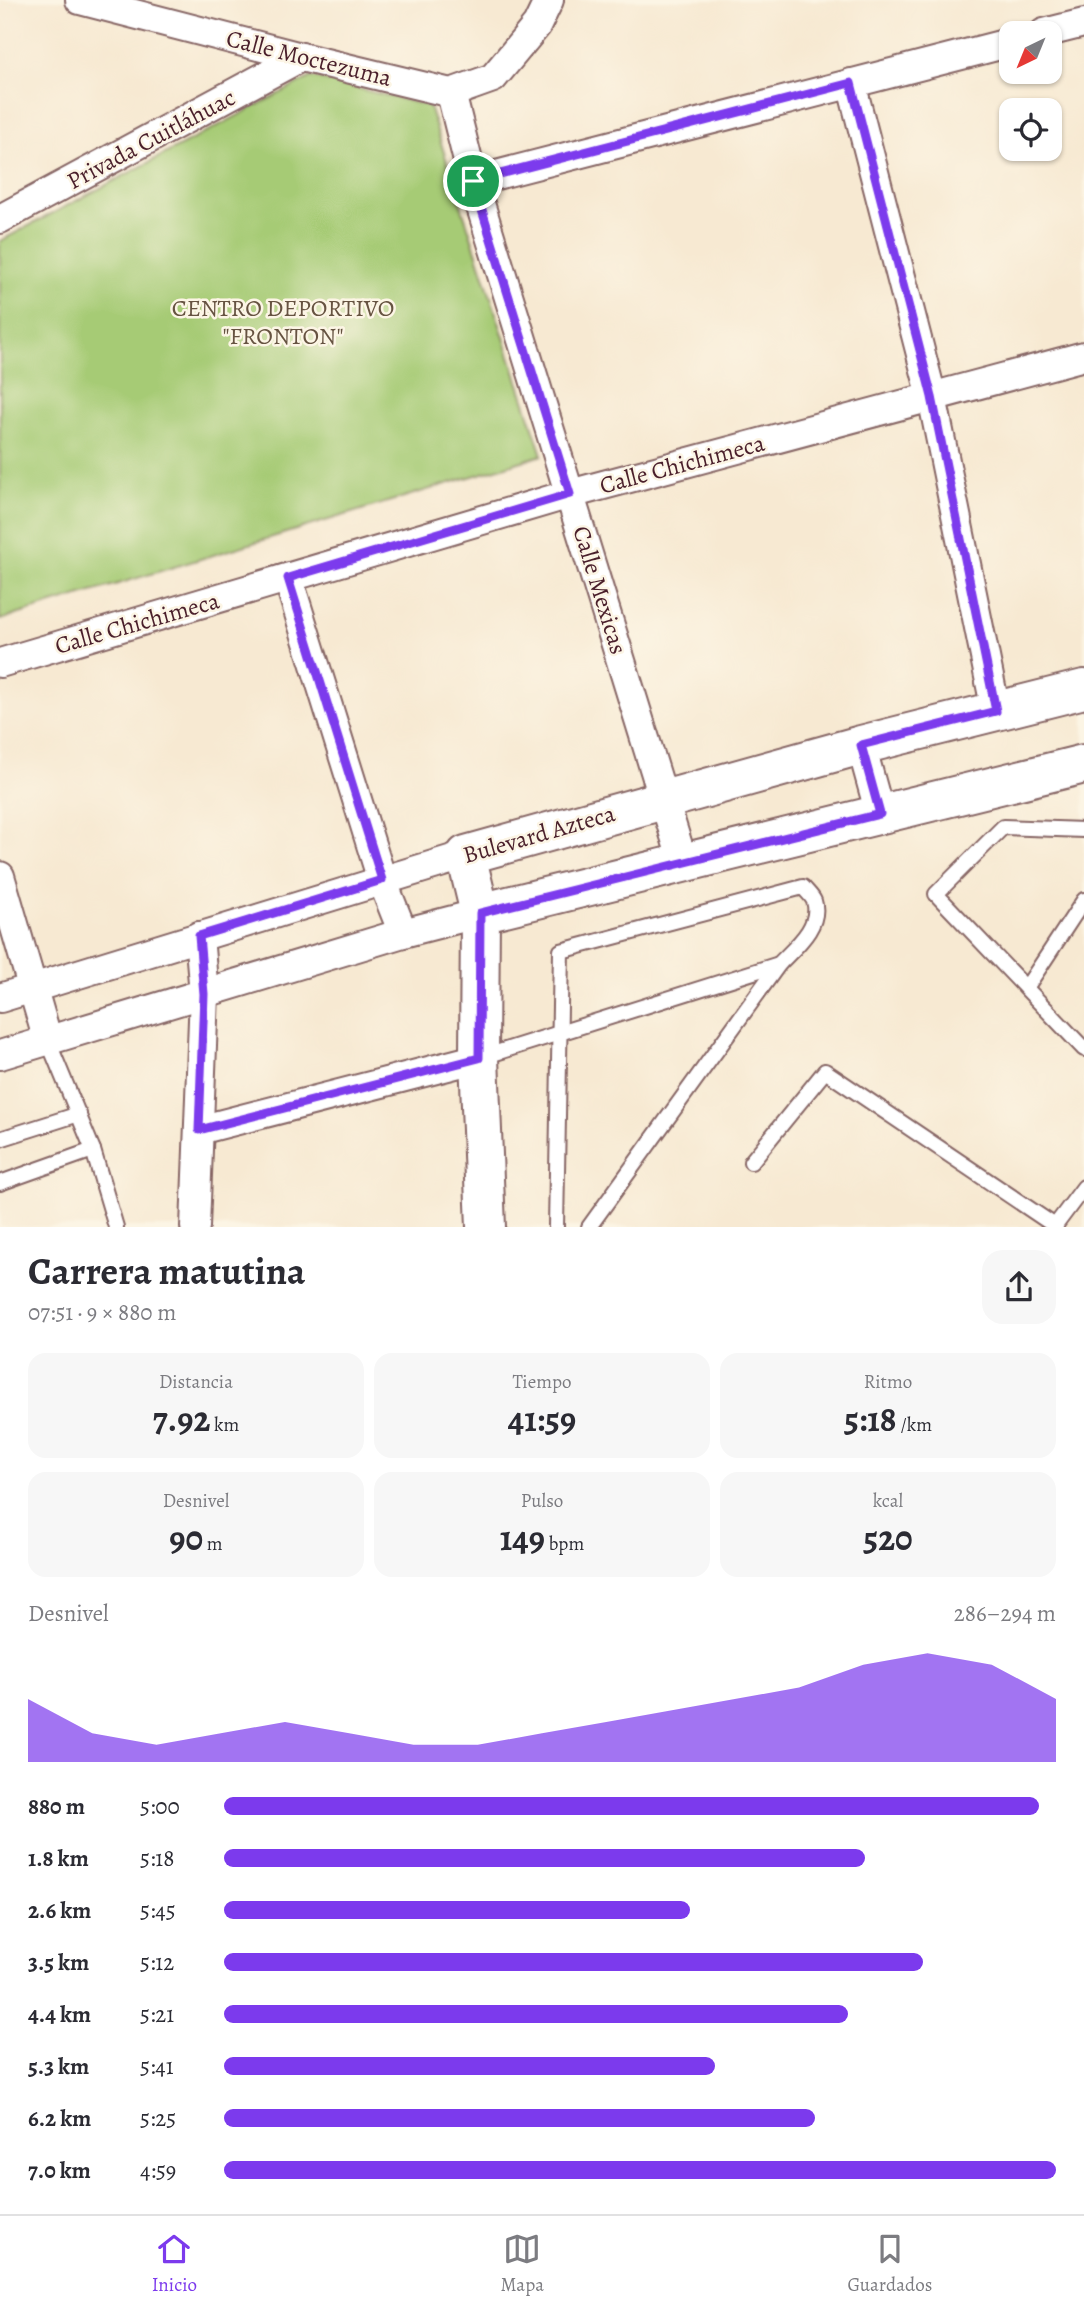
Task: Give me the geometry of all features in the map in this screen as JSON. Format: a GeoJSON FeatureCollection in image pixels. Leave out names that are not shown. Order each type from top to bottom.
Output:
{"type":"FeatureCollection","features":[{"type":"Feature","properties":{"kind":"street","name":"Calle Moctezuma"},"geometry":{"type":"LineString","coordinates":[[80,0],[451,93]]}},
{"type":"Feature","properties":{"kind":"street"},"geometry":{"type":"LineString","coordinates":[[549,0],[537,25],[493,78],[451,93],[473,181],[999,45]]}},
{"type":"Feature","properties":{"kind":"street"},"geometry":{"type":"LineString","coordinates":[[1062,28],[1084,23]]}},
{"type":"Feature","properties":{"kind":"street","name":"Privada Cuitláhuac"},"geometry":{"type":"LineString","coordinates":[[0,219],[301,57]]}},
{"type":"Feature","properties":{"kind":"street"},"geometry":{"type":"LineString","coordinates":[[851,83],[932,397],[996,711]]}},
{"type":"Feature","properties":{"kind":"street","name":"Calle Mexicas"},"geometry":{"type":"LineString","coordinates":[[473,181],[683,862]]}},
{"type":"Feature","properties":{"kind":"street","name":"Calle Chichimeca"},"geometry":{"type":"LineString","coordinates":[[0,663],[570,494],[1084,356]]}},
{"type":"Feature","properties":{"kind":"street"},"geometry":{"type":"LineString","coordinates":[[288,578],[382,880],[403,933]]}},
{"type":"Feature","properties":{"kind":"street","name":"Bulevard Azteca"},"geometry":{"type":"LineString","coordinates":[[0,998],[382,880],[665,798],[1084,689]]}},
{"type":"Feature","properties":{"kind":"street"},"geometry":{"type":"LineString","coordinates":[[861,745],[880,814]]}},
{"type":"Feature","properties":{"kind":"street"},"geometry":{"type":"LineString","coordinates":[[0,1055],[403,933],[1084,764]]}},
{"type":"Feature","properties":{"kind":"street"},"geometry":{"type":"LineString","coordinates":[[466,855],[480,913],[479,1058],[486,1227]]}},
{"type":"Feature","properties":{"kind":"street"},"geometry":{"type":"LineString","coordinates":[[0,876],[48,1041]]}},
{"type":"Feature","properties":{"kind":"street"},"geometry":{"type":"LineString","coordinates":[[195,1227],[204,994],[199,936]]}},
{"type":"Feature","properties":{"kind":"street"},"geometry":{"type":"LineString","coordinates":[[199,1130],[479,1058]]}},
{"type":"Feature","properties":{"kind":"lane"},"geometry":{"type":"LineString","coordinates":[[1084,830],[1003,827],[936,894],[1084,1049]]}},
{"type":"Feature","properties":{"kind":"lane"},"geometry":{"type":"LineString","coordinates":[[556,1227],[561,951],[803,887],[814,900],[814,915],[807,934],[779,964],[589,1227]]}},
{"type":"Feature","properties":{"kind":"lane"},"geometry":{"type":"LineString","coordinates":[[1026,988],[1084,900]]}},
{"type":"Feature","properties":{"kind":"lane"},"geometry":{"type":"LineString","coordinates":[[479,1058],[779,964]]}},
{"type":"Feature","properties":{"kind":"lane"},"geometry":{"type":"LineString","coordinates":[[48,1041],[93,1150],[116,1227]]}},
{"type":"Feature","properties":{"kind":"lane"},"geometry":{"type":"LineString","coordinates":[[751,1162],[825,1071],[1056,1226],[1084,1187]]}},
{"type":"Feature","properties":{"kind":"lane"},"geometry":{"type":"LineString","coordinates":[[0,1139],[79,1114]]}},
{"type":"Feature","properties":{"kind":"lane"},"geometry":{"type":"LineString","coordinates":[[0,1183],[93,1150]]}},
{"type":"Feature","properties":{"kind":"green space","name":"CENTRO DEPORTIVO \"FRONTON\""},"geometry":{"type":"Polygon","coordinates":[[[311,77],[429,106],[542,455],[0,620],[0,241],[311,77]]]}},
{"type":"Feature","properties":{"kind":"route"},"geometry":{"type":"LineString","coordinates":[[851,83],[932,397],[996,711],[861,745],[880,814],[480,913],[479,1058],[199,1130],[204,994],[199,936],[382,880],[288,578],[570,494],[473,181],[851,83]]}}]}
